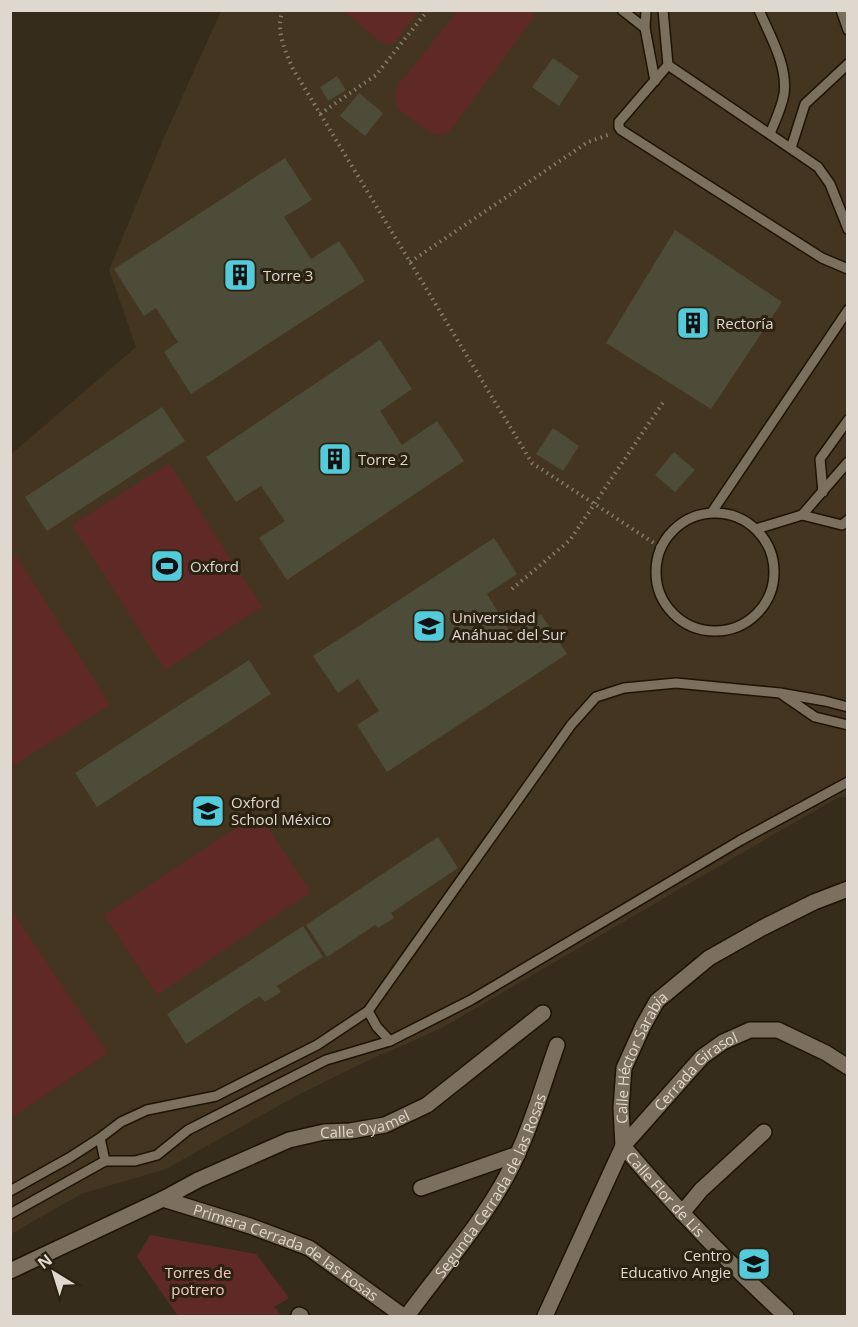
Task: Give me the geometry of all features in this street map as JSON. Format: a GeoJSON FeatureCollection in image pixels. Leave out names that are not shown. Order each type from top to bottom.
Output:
{"type":"FeatureCollection","features":[{"type":"Feature","properties":{"kind":"street","name":"Calle Héctor Sarabia"},"geometry":{"type":"LineString","coordinates":[[545,1317],[623,1146],[621,1108],[624,1068],[642,1026],[657,1001],[710,958],[814,902],[848,889]]}},
{"type":"Feature","properties":{"kind":"street","name":"Calle Oyamel"},"geometry":{"type":"LineString","coordinates":[[10,1271],[163,1199],[198,1180],[290,1140],[324,1132],[350,1131],[385,1125],[427,1105],[543,1013]]}},
{"type":"Feature","properties":{"kind":"street","name":"Cerrada Girasol"},"geometry":{"type":"LineString","coordinates":[[623,1146],[702,1057],[723,1042],[750,1030],[778,1030],[826,1053],[848,1067]]}},
{"type":"Feature","properties":{"kind":"street","name":"Segunda Cerrada de las Rosas"},"geometry":{"type":"LineString","coordinates":[[405,1317],[467,1237],[495,1195],[518,1154],[557,1045]]}},
{"type":"Feature","properties":{"kind":"street"},"geometry":{"type":"LineString","coordinates":[[682,1213],[701,1190],[764,1132]]}},
{"type":"Feature","properties":{"kind":"street","name":"Calle Flor de Lis"},"geometry":{"type":"LineString","coordinates":[[623,1146],[682,1213],[747,1281],[786,1317]]}},
{"type":"Feature","properties":{"kind":"street"},"geometry":{"type":"LineString","coordinates":[[421,1188],[518,1154]]}},
{"type":"Feature","properties":{"kind":"street","name":"Primera Cerrada de las Rosas"},"geometry":{"type":"LineString","coordinates":[[163,1199],[250,1226],[309,1248],[405,1317]]}},
{"type":"Feature","properties":{"kind":"lane"},"geometry":{"type":"LineString","coordinates":[[622,10],[645,27]]}},
{"type":"Feature","properties":{"kind":"lane"},"geometry":{"type":"LineString","coordinates":[[646,10],[645,27],[655,81]]}},
{"type":"Feature","properties":{"kind":"lane"},"geometry":{"type":"LineString","coordinates":[[663,10],[668,65],[620,122],[621,130],[822,258],[848,269]]}},
{"type":"Feature","properties":{"kind":"lane"},"geometry":{"type":"LineString","coordinates":[[759,10],[783,68],[785,81],[784,96],[770,134]]}},
{"type":"Feature","properties":{"kind":"lane"},"geometry":{"type":"LineString","coordinates":[[841,10],[848,30]]}},
{"type":"Feature","properties":{"kind":"lane"},"geometry":{"type":"LineString","coordinates":[[791,148],[805,104],[848,64]]}},
{"type":"Feature","properties":{"kind":"lane"},"geometry":{"type":"LineString","coordinates":[[668,65],[818,167],[830,184],[848,229]]}},
{"type":"Feature","properties":{"kind":"lane"},"geometry":{"type":"LineString","coordinates":[[712,512],[848,310]]}},
{"type":"Feature","properties":{"kind":"lane"},"geometry":{"type":"LineString","coordinates":[[823,492],[820,459],[848,420]]}},
{"type":"Feature","properties":{"kind":"lane"},"geometry":{"type":"LineString","coordinates":[[756,529],[802,515],[848,462]]}},
{"type":"Feature","properties":{"kind":"lane"},"geometry":{"type":"LineString","coordinates":[[712,512],[736,516],[756,529],[769,546],[774,567],[772,589],[762,609],[745,623],[725,631],[693,628],[667,609],[655,579],[660,547],[681,523],[712,512]]}},
{"type":"Feature","properties":{"kind":"lane"},"geometry":{"type":"LineString","coordinates":[[802,515],[842,525],[848,520]]}},
{"type":"Feature","properties":{"kind":"lane"},"geometry":{"type":"LineString","coordinates":[[10,1191],[100,1138],[121,1122],[147,1110],[216,1096],[316,1045],[368,1011],[571,725],[596,697],[624,688],[676,683],[780,693],[825,700],[848,707]]}},
{"type":"Feature","properties":{"kind":"lane"},"geometry":{"type":"LineString","coordinates":[[780,693],[815,717],[848,725]]}},
{"type":"Feature","properties":{"kind":"lane"},"geometry":{"type":"LineString","coordinates":[[815,717],[825,700]]}},
{"type":"Feature","properties":{"kind":"lane"},"geometry":{"type":"LineString","coordinates":[[10,1215],[105,1161],[135,1161],[157,1155],[188,1130],[326,1060],[390,1041],[471,1000],[741,840],[848,782]]}},
{"type":"Feature","properties":{"kind":"lane"},"geometry":{"type":"LineString","coordinates":[[368,1011],[377,1027],[390,1041]]}},
{"type":"Feature","properties":{"kind":"lane"},"geometry":{"type":"LineString","coordinates":[[100,1138],[105,1161]]}},
{"type":"Feature","properties":{"kind":"path"},"geometry":{"type":"LineString","coordinates":[[283,10],[280,16],[280,38],[293,69],[532,463],[660,547]]}},
{"type":"Feature","properties":{"kind":"path"},"geometry":{"type":"LineString","coordinates":[[320,114],[376,75],[428,10]]}},
{"type":"Feature","properties":{"kind":"path"},"geometry":{"type":"LineString","coordinates":[[410,261],[588,142],[621,130]]}},
{"type":"Feature","properties":{"kind":"path"},"geometry":{"type":"LineString","coordinates":[[512,589],[570,540],[596,505],[664,401]]}},
{"type":"Feature","properties":{"kind":"shaded area","name":"Universidad Anáhuac del Sur"},"geometry":{"type":"Polygon","coordinates":[[[221,11],[847,11],[847,797],[839,797],[440,1029],[298,1095],[166,1169],[81,1194],[11,1234],[10,455],[136,347],[109,270],[165,135],[221,11]]]}},
{"type":"Feature","properties":{"kind":"green space"},"geometry":{"type":"Polygon","coordinates":[[[344,11],[419,11],[394,43],[386,44],[379,41],[344,11]]]}},
{"type":"Feature","properties":{"kind":"green space"},"geometry":{"type":"Polygon","coordinates":[[[457,11],[535,11],[533,19],[449,132],[439,135],[429,132],[397,108],[396,88],[457,11]]]}},
{"type":"Feature","properties":{"kind":"green space","name":"Oxford"},"geometry":{"type":"Polygon","coordinates":[[[169,463],[262,607],[165,670],[72,525],[169,463]]]}},
{"type":"Feature","properties":{"kind":"green space"},"geometry":{"type":"Polygon","coordinates":[[[17,556],[110,705],[11,767],[10,560],[17,556]]]}},
{"type":"Feature","properties":{"kind":"green space"},"geometry":{"type":"Polygon","coordinates":[[[258,813],[311,892],[157,995],[104,915],[258,813]]]}},
{"type":"Feature","properties":{"kind":"green space"},"geometry":{"type":"Polygon","coordinates":[[[10,908],[108,1053],[11,1118],[10,1118],[10,908]]]}},
{"type":"Feature","properties":{"kind":"green space","name":"Torres de potrero"},"geometry":{"type":"Polygon","coordinates":[[[150,1235],[256,1254],[289,1298],[274,1307],[282,1316],[178,1316],[137,1257],[150,1235]]]}},
{"type":"Feature","properties":{"kind":"building"},"geometry":{"type":"Polygon","coordinates":[[[553,58],[579,76],[559,106],[532,87],[553,58]]]}},
{"type":"Feature","properties":{"kind":"building"},"geometry":{"type":"Polygon","coordinates":[[[337,76],[346,90],[328,101],[320,87],[337,76]]]}},
{"type":"Feature","properties":{"kind":"building"},"geometry":{"type":"Polygon","coordinates":[[[359,93],[383,113],[365,136],[340,116],[359,93]]]}},
{"type":"Feature","properties":{"kind":"building","name":"Torre 3"},"geometry":{"type":"Polygon","coordinates":[[[285,158],[312,200],[284,217],[311,259],[339,241],[365,281],[191,394],[164,352],[178,342],[156,308],[144,316],[114,269],[285,158]]]}},
{"type":"Feature","properties":{"kind":"building","name":"Rectoría"},"geometry":{"type":"Polygon","coordinates":[[[675,230],[782,302],[711,409],[606,343],[675,230]]]}},
{"type":"Feature","properties":{"kind":"building","name":"Torre 2"},"geometry":{"type":"Polygon","coordinates":[[[380,340],[412,389],[380,411],[402,445],[437,421],[464,461],[287,580],[259,538],[285,521],[261,486],[236,502],[206,457],[380,340]]]}},
{"type":"Feature","properties":{"kind":"building"},"geometry":{"type":"Polygon","coordinates":[[[162,407],[185,441],[47,531],[25,497],[162,407]]]}},
{"type":"Feature","properties":{"kind":"building"},"geometry":{"type":"Polygon","coordinates":[[[553,428],[579,446],[563,471],[536,454],[553,428]]]}},
{"type":"Feature","properties":{"kind":"building"},"geometry":{"type":"Polygon","coordinates":[[[674,452],[695,470],[675,492],[655,475],[674,452]]]}},
{"type":"Feature","properties":{"kind":"building"},"geometry":{"type":"Polygon","coordinates":[[[494,538],[517,574],[487,594],[511,633],[541,614],[567,654],[387,772],[357,725],[379,711],[358,679],[338,693],[313,656],[494,538]]]}},
{"type":"Feature","properties":{"kind":"building"},"geometry":{"type":"Polygon","coordinates":[[[249,660],[271,694],[97,807],[75,773],[249,660]]]}},
{"type":"Feature","properties":{"kind":"building"},"geometry":{"type":"Polygon","coordinates":[[[438,837],[458,868],[391,913],[394,918],[378,928],[375,925],[327,957],[306,925],[438,837]]]}},
{"type":"Feature","properties":{"kind":"building"},"geometry":{"type":"Polygon","coordinates":[[[303,926],[323,957],[277,986],[281,992],[265,1002],[260,996],[186,1044],[167,1014],[303,926]]]}},
{"type":"Feature","properties":{"kind":"place","name":"Torre 3"},"geometry":{"type":"Point","coordinates":[240,275]}},
{"type":"Feature","properties":{"kind":"place","name":"Rectoría"},"geometry":{"type":"Point","coordinates":[693,323]}},
{"type":"Feature","properties":{"kind":"place","name":"Torre 2"},"geometry":{"type":"Point","coordinates":[335,459]}},
{"type":"Feature","properties":{"kind":"place","name":"Oxford"},"geometry":{"type":"Point","coordinates":[167,566]}},
{"type":"Feature","properties":{"kind":"place","name":"Universidad Anáhuac del Sur"},"geometry":{"type":"Point","coordinates":[429,626]}},
{"type":"Feature","properties":{"kind":"place","name":"Oxford School México"},"geometry":{"type":"Point","coordinates":[208,811]}},
{"type":"Feature","properties":{"kind":"place","name":"Centro Educativo Angie"},"geometry":{"type":"Point","coordinates":[754,1264]}}]}
